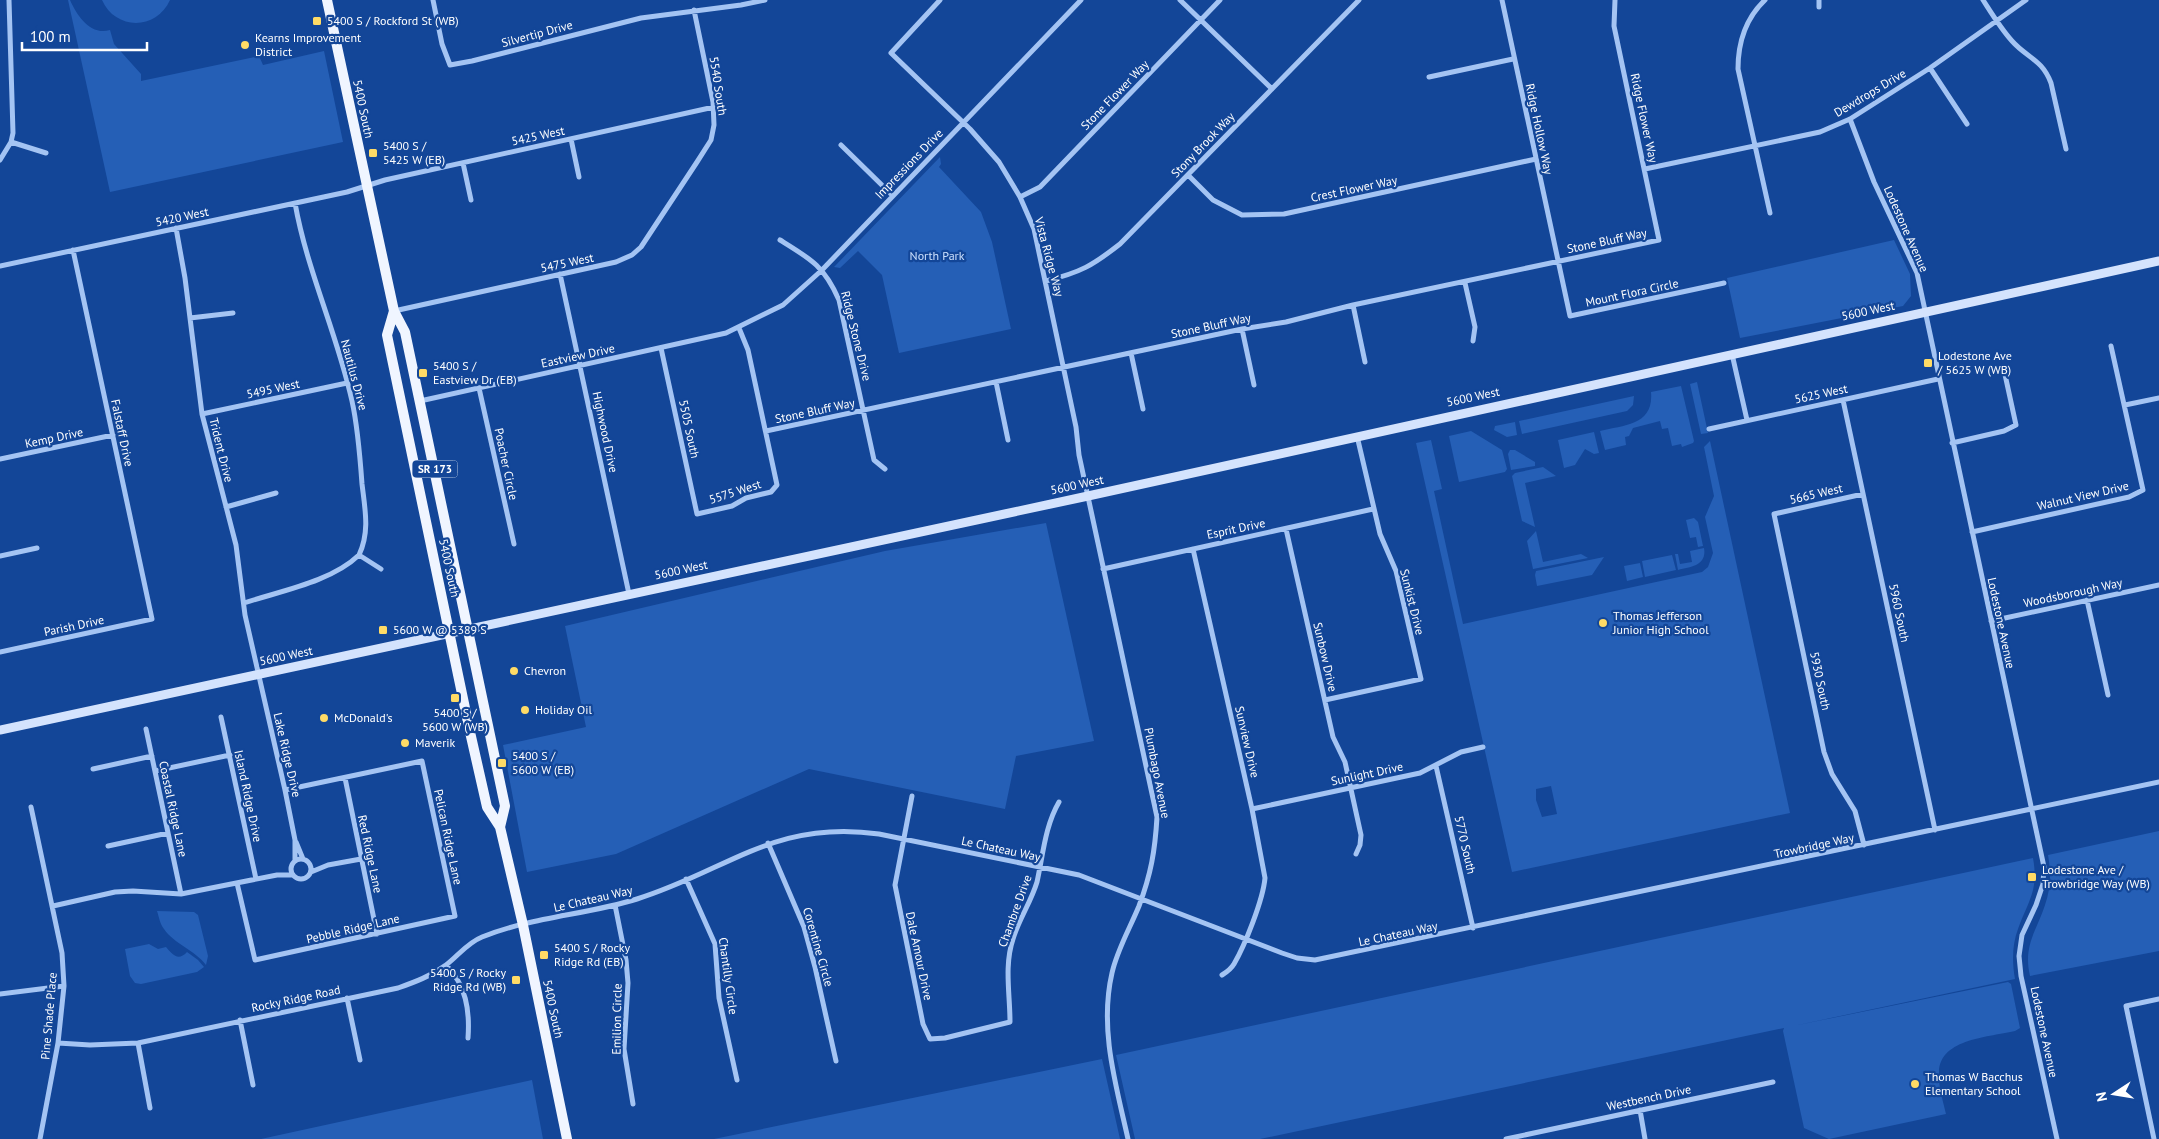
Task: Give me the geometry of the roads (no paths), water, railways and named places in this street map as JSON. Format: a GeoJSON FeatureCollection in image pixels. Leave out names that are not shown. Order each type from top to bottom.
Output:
{"type":"FeatureCollection","features":[{"type":"Feature","properties":{"kind":"main road","name":"5400 South"},"geometry":{"type":"LineString","coordinates":[[327,0],[394,311],[405,332],[468,628],[505,806],[500,827]]}},
{"type":"Feature","properties":{"kind":"main road","name":"5600 West"},"geometry":{"type":"LineString","coordinates":[[0,730],[1088,496],[2159,261]]}},
{"type":"Feature","properties":{"kind":"main road","name":"5400 South"},"geometry":{"type":"LineString","coordinates":[[394,311],[387,335],[487,807],[500,827],[523,925],[567,1139]]}},
{"type":"Feature","properties":{"kind":"street"},"geometry":{"type":"LineString","coordinates":[[0,160],[12,142],[14,118],[8,0]]}},
{"type":"Feature","properties":{"kind":"street","name":"Silvertip Drive"},"geometry":{"type":"LineString","coordinates":[[433,0],[442,44],[450,64],[472,61],[621,22],[694,10]]}},
{"type":"Feature","properties":{"kind":"street"},"geometry":{"type":"LineString","coordinates":[[694,10],[741,5],[765,0]]}},
{"type":"Feature","properties":{"kind":"street","name":"Vista Ridge Way"},"geometry":{"type":"LineString","coordinates":[[940,0],[891,53],[964,123],[999,162],[1020,197],[1034,229],[1046,281],[1076,426],[1079,455],[1088,496]]}},
{"type":"Feature","properties":{"kind":"street","name":"Impressions Drive"},"geometry":{"type":"LineString","coordinates":[[739,328],[783,306],[822,270],[1081,0]]}},
{"type":"Feature","properties":{"kind":"street"},"geometry":{"type":"LineString","coordinates":[[1180,0],[1272,89]]}},
{"type":"Feature","properties":{"kind":"street","name":"Stone Flower Way"},"geometry":{"type":"LineString","coordinates":[[1020,197],[1040,187],[1220,0]]}},
{"type":"Feature","properties":{"kind":"street","name":"Stony Brook Way"},"geometry":{"type":"LineString","coordinates":[[1046,281],[1071,275],[1094,265],[1120,244],[1359,0]]}},
{"type":"Feature","properties":{"kind":"street","name":"Ridge Hollow Way"},"geometry":{"type":"LineString","coordinates":[[1502,0],[1513,59],[1558,262]]}},
{"type":"Feature","properties":{"kind":"street","name":"Ridge Flower Way"},"geometry":{"type":"LineString","coordinates":[[1615,0],[1614,26],[1659,240]]}},
{"type":"Feature","properties":{"kind":"street"},"geometry":{"type":"LineString","coordinates":[[1765,0],[1749,21],[1742,36],[1738,55],[1738,69],[1770,214]]}},
{"type":"Feature","properties":{"kind":"street"},"geometry":{"type":"LineString","coordinates":[[1819,0],[1819,7]]}},
{"type":"Feature","properties":{"kind":"street"},"geometry":{"type":"LineString","coordinates":[[1983,0],[2014,43],[2033,57],[2047,73],[2066,149]]}},
{"type":"Feature","properties":{"kind":"street","name":"Dewdrops Drive"},"geometry":{"type":"LineString","coordinates":[[1644,169],[1820,132],[1850,119],[1930,68],[2026,0]]}},
{"type":"Feature","properties":{"kind":"street","name":"5540 South"},"geometry":{"type":"LineString","coordinates":[[694,10],[714,107],[714,125],[710,140],[697,162]]}},
{"type":"Feature","properties":{"kind":"street"},"geometry":{"type":"LineString","coordinates":[[1429,77],[1513,59]]}},
{"type":"Feature","properties":{"kind":"street"},"geometry":{"type":"LineString","coordinates":[[1930,68],[1967,124]]}},
{"type":"Feature","properties":{"kind":"street","name":"5425 West"},"geometry":{"type":"LineString","coordinates":[[367,186],[571,138],[714,107]]}},
{"type":"Feature","properties":{"kind":"street","name":"Lodestone Avenue"},"geometry":{"type":"LineString","coordinates":[[1850,119],[1874,182],[1917,273],[1938,379],[2044,867],[2042,884],[2036,905],[2022,935],[2019,956],[2056,1139]]}},
{"type":"Feature","properties":{"kind":"street"},"geometry":{"type":"LineString","coordinates":[[571,138],[579,177]]}},
{"type":"Feature","properties":{"kind":"street"},"geometry":{"type":"LineString","coordinates":[[12,142],[46,153]]}},
{"type":"Feature","properties":{"kind":"street"},"geometry":{"type":"LineString","coordinates":[[841,145],[892,195]]}},
{"type":"Feature","properties":{"kind":"street","name":"Crest Flower Way"},"geometry":{"type":"LineString","coordinates":[[1188,175],[1213,200],[1242,215],[1284,214],[1536,159]]}},
{"type":"Feature","properties":{"kind":"street","name":"5475 West"},"geometry":{"type":"LineString","coordinates":[[394,311],[616,262],[632,255],[641,247],[697,162]]}},
{"type":"Feature","properties":{"kind":"street"},"geometry":{"type":"LineString","coordinates":[[463,163],[471,200]]}},
{"type":"Feature","properties":{"kind":"street","name":"5420 West"},"geometry":{"type":"LineString","coordinates":[[0,266],[367,186]]}},
{"type":"Feature","properties":{"kind":"street","name":"Nautilus Drive"},"geometry":{"type":"LineString","coordinates":[[295,203],[307,257],[348,383],[356,424],[366,524],[364,544],[359,555]]}},
{"type":"Feature","properties":{"kind":"street","name":"Trident Drive"},"geometry":{"type":"LineString","coordinates":[[176,228],[181,250],[202,414],[236,545],[244,603],[258,674]]}},
{"type":"Feature","properties":{"kind":"street","name":"Ridge Stone Drive"},"geometry":{"type":"LineString","coordinates":[[780,240],[815,262],[831,283],[839,300],[874,460],[884,469]]}},
{"type":"Feature","properties":{"kind":"street","name":"Stone Bluff Way"},"geometry":{"type":"LineString","coordinates":[[766,431],[1242,329],[1286,322],[1659,240]]}},
{"type":"Feature","properties":{"kind":"street","name":"Falstaff Drive"},"geometry":{"type":"LineString","coordinates":[[73,250],[152,619]]}},
{"type":"Feature","properties":{"kind":"street","name":"Mount Flora Circle"},"geometry":{"type":"LineString","coordinates":[[1558,262],[1570,316],[1724,283]]}},
{"type":"Feature","properties":{"kind":"street","name":"Highwood Drive"},"geometry":{"type":"LineString","coordinates":[[560,274],[629,594]]}},
{"type":"Feature","properties":{"kind":"street"},"geometry":{"type":"LineString","coordinates":[[1466,283],[1474,327],[1473,341]]}},
{"type":"Feature","properties":{"kind":"street"},"geometry":{"type":"LineString","coordinates":[[1353,306],[1365,362]]}},
{"type":"Feature","properties":{"kind":"street"},"geometry":{"type":"LineString","coordinates":[[190,318],[233,313]]}},
{"type":"Feature","properties":{"kind":"street","name":"Stone Bluff Way"},"geometry":{"type":"LineString","coordinates":[[739,328],[748,350],[777,485]]}},
{"type":"Feature","properties":{"kind":"street","name":"Eastview Drive"},"geometry":{"type":"LineString","coordinates":[[420,401],[661,348],[726,333],[739,328]]}},
{"type":"Feature","properties":{"kind":"street"},"geometry":{"type":"LineString","coordinates":[[1242,329],[1254,385]]}},
{"type":"Feature","properties":{"kind":"street"},"geometry":{"type":"LineString","coordinates":[[2111,346],[2124,405],[2159,398]]}},
{"type":"Feature","properties":{"kind":"street","name":"5505 South"},"geometry":{"type":"LineString","coordinates":[[661,348],[697,514]]}},
{"type":"Feature","properties":{"kind":"street"},"geometry":{"type":"LineString","coordinates":[[1131,353],[1143,409]]}},
{"type":"Feature","properties":{"kind":"street"},"geometry":{"type":"LineString","coordinates":[[1732,354],[1747,420]]}},
{"type":"Feature","properties":{"kind":"street"},"geometry":{"type":"LineString","coordinates":[[1952,443],[2004,431],[2016,425],[2004,370]]}},
{"type":"Feature","properties":{"kind":"street","name":"5625 West"},"geometry":{"type":"LineString","coordinates":[[1709,429],[1938,379]]}},
{"type":"Feature","properties":{"kind":"street"},"geometry":{"type":"LineString","coordinates":[[996,382],[1008,440]]}},
{"type":"Feature","properties":{"kind":"street","name":"5495 West"},"geometry":{"type":"LineString","coordinates":[[202,414],[348,383]]}},
{"type":"Feature","properties":{"kind":"street","name":"Poacher Circle"},"geometry":{"type":"LineString","coordinates":[[480,388],[514,544]]}},
{"type":"Feature","properties":{"kind":"street","name":"5960 South"},"geometry":{"type":"LineString","coordinates":[[1843,400],[1935,830]]}},
{"type":"Feature","properties":{"kind":"street","name":"Walnut View Drive"},"geometry":{"type":"LineString","coordinates":[[1972,532],[2129,498],[2143,490],[2124,405]]}},
{"type":"Feature","properties":{"kind":"street","name":"Kemp Drive"},"geometry":{"type":"LineString","coordinates":[[0,460],[113,435]]}},
{"type":"Feature","properties":{"kind":"street","name":"Sunkist Drive"},"geometry":{"type":"LineString","coordinates":[[1325,700],[1420,679],[1396,571],[1380,534],[1357,436]]}},
{"type":"Feature","properties":{"kind":"street","name":"5575 West"},"geometry":{"type":"LineString","coordinates":[[697,514],[732,506],[746,498],[771,492],[777,485]]}},
{"type":"Feature","properties":{"kind":"street"},"geometry":{"type":"LineString","coordinates":[[226,507],[276,492]]}},
{"type":"Feature","properties":{"kind":"street","name":"5665 West"},"geometry":{"type":"LineString","coordinates":[[1774,514],[1863,494]]}},
{"type":"Feature","properties":{"kind":"street","name":"Plumbago Avenue"},"geometry":{"type":"LineString","coordinates":[[1088,496],[1157,817],[1155,854],[1142,898],[1112,973],[1108,1000],[1109,1049],[1128,1139]]}},
{"type":"Feature","properties":{"kind":"street","name":"Esprit Drive"},"geometry":{"type":"LineString","coordinates":[[1103,569],[1373,509]]}},
{"type":"Feature","properties":{"kind":"street","name":"5930 South"},"geometry":{"type":"LineString","coordinates":[[1774,514],[1824,752],[1837,785],[1855,811],[1864,845]]}},
{"type":"Feature","properties":{"kind":"street","name":"Sunbow Drive"},"geometry":{"type":"LineString","coordinates":[[1286,529],[1333,737],[1345,762],[1351,788],[1361,835],[1360,845],[1356,854]]}},
{"type":"Feature","properties":{"kind":"street"},"geometry":{"type":"LineString","coordinates":[[0,556],[37,548]]}},
{"type":"Feature","properties":{"kind":"street","name":"Sunview Drive"},"geometry":{"type":"LineString","coordinates":[[1193,549],[1266,878],[1264,889],[1246,938],[1233,966],[1222,975]]}},
{"type":"Feature","properties":{"kind":"street"},"geometry":{"type":"LineString","coordinates":[[244,603],[340,570],[359,555],[381,569]]}},
{"type":"Feature","properties":{"kind":"street","name":"Woodsborough Way"},"geometry":{"type":"LineString","coordinates":[[1991,622],[2159,584]]}},
{"type":"Feature","properties":{"kind":"street"},"geometry":{"type":"LineString","coordinates":[[2088,600],[2108,695]]}},
{"type":"Feature","properties":{"kind":"street","name":"Parish Drive"},"geometry":{"type":"LineString","coordinates":[[0,652],[152,619]]}},
{"type":"Feature","properties":{"kind":"street","name":"Lake Ridge Drive"},"geometry":{"type":"LineString","coordinates":[[258,674],[295,840],[295,861]]}},
{"type":"Feature","properties":{"kind":"street","name":"Island Ridge Drive"},"geometry":{"type":"LineString","coordinates":[[221,717],[256,879]]}},
{"type":"Feature","properties":{"kind":"street","name":"Coastal Ridge Lane"},"geometry":{"type":"LineString","coordinates":[[146,729],[181,894]]}},
{"type":"Feature","properties":{"kind":"street","name":"Sunlight Drive"},"geometry":{"type":"LineString","coordinates":[[1252,809],[1420,772],[1436,766],[1456,754],[1483,747]]}},
{"type":"Feature","properties":{"kind":"street"},"geometry":{"type":"LineString","coordinates":[[155,772],[230,755]]}},
{"type":"Feature","properties":{"kind":"street"},"geometry":{"type":"LineString","coordinates":[[93,769],[152,756]]}},
{"type":"Feature","properties":{"kind":"street","name":"Pelican Ridge Lane"},"geometry":{"type":"LineString","coordinates":[[345,778],[422,761],[455,916]]}},
{"type":"Feature","properties":{"kind":"street","name":"5770 South"},"geometry":{"type":"LineString","coordinates":[[1436,766],[1473,928]]}},
{"type":"Feature","properties":{"kind":"street"},"geometry":{"type":"LineString","coordinates":[[285,790],[345,778]]}},
{"type":"Feature","properties":{"kind":"street","name":"Red Ridge Lane"},"geometry":{"type":"LineString","coordinates":[[345,778],[376,934]]}},
{"type":"Feature","properties":{"kind":"street","name":"Trowbridge Way"},"geometry":{"type":"LineString","coordinates":[[1473,928],[2159,782]]}},
{"type":"Feature","properties":{"kind":"street","name":"Dale Amour Drive"},"geometry":{"type":"LineString","coordinates":[[912,796],[896,872],[897,900],[923,1024],[930,1039],[945,1038],[1010,1022]]}},
{"type":"Feature","properties":{"kind":"street","name":"Chambre Drive"},"geometry":{"type":"LineString","coordinates":[[1010,1022],[1007,990],[1008,962],[1011,948],[1019,920],[1034,891],[1051,816],[1059,802]]}},
{"type":"Feature","properties":{"kind":"street","name":"Pine Shade Place"},"geometry":{"type":"LineString","coordinates":[[32,807],[62,953],[64,986],[58,1043],[40,1139]]}},
{"type":"Feature","properties":{"kind":"street","name":"Le Chateau Way"},"geometry":{"type":"LineString","coordinates":[[523,925],[615,905],[652,894],[768,844],[798,835],[832,831],[863,832],[904,839],[1079,875],[1297,958],[1315,960],[1473,928]]}},
{"type":"Feature","properties":{"kind":"street"},"geometry":{"type":"LineString","coordinates":[[108,846],[168,833]]}},
{"type":"Feature","properties":{"kind":"street","name":"Lake Ridge Drive"},"geometry":{"type":"LineString","coordinates":[[295,840],[303,859]]}},
{"type":"Feature","properties":{"kind":"street","name":"Corentine Circle"},"geometry":{"type":"LineString","coordinates":[[768,844],[796,908],[810,947],[836,1060]]}},
{"type":"Feature","properties":{"kind":"street"},"geometry":{"type":"LineString","coordinates":[[293,875],[292,868],[295,861],[303,859],[309,864],[311,872]]}},
{"type":"Feature","properties":{"kind":"street"},"geometry":{"type":"LineString","coordinates":[[53,906],[116,892],[181,894],[277,875],[293,875],[303,879],[311,872],[328,865],[361,859]]}},
{"type":"Feature","properties":{"kind":"street"},"geometry":{"type":"LineString","coordinates":[[309,864],[328,865]]}},
{"type":"Feature","properties":{"kind":"street"},"geometry":{"type":"LineString","coordinates":[[277,875],[292,868]]}},
{"type":"Feature","properties":{"kind":"street","name":"Chantilly Circle"},"geometry":{"type":"LineString","coordinates":[[686,879],[715,944],[719,998],[737,1080]]}},
{"type":"Feature","properties":{"kind":"street","name":"Pebble Ridge Lane"},"geometry":{"type":"LineString","coordinates":[[238,883],[256,960],[455,916]]}},
{"type":"Feature","properties":{"kind":"street","name":"Emilion Circle"},"geometry":{"type":"LineString","coordinates":[[615,905],[626,960],[628,983],[624,1049],[632,1104]]}},
{"type":"Feature","properties":{"kind":"street","name":"Rocky Ridge Road"},"geometry":{"type":"LineString","coordinates":[[58,1043],[90,1045],[138,1043],[398,988],[419,981],[446,965],[479,938],[523,925]]}},
{"type":"Feature","properties":{"kind":"street"},"geometry":{"type":"LineString","coordinates":[[446,965],[455,974],[462,986],[470,1019],[468,1038]]}},
{"type":"Feature","properties":{"kind":"street"},"geometry":{"type":"LineString","coordinates":[[0,994],[64,986]]}},
{"type":"Feature","properties":{"kind":"street"},"geometry":{"type":"LineString","coordinates":[[347,998],[360,1060]]}},
{"type":"Feature","properties":{"kind":"street"},"geometry":{"type":"LineString","coordinates":[[2154,1139],[2126,1006],[2159,999]]}},
{"type":"Feature","properties":{"kind":"street"},"geometry":{"type":"LineString","coordinates":[[240,1020],[253,1084]]}},
{"type":"Feature","properties":{"kind":"street"},"geometry":{"type":"LineString","coordinates":[[138,1043],[150,1108]]}},
{"type":"Feature","properties":{"kind":"street","name":"Westbench Drive"},"geometry":{"type":"LineString","coordinates":[[1506,1139],[1531,1136],[1640,1110],[1773,1082]]}},
{"type":"Feature","properties":{"kind":"street"},"geometry":{"type":"LineString","coordinates":[[1640,1110],[1644,1139]]}},
{"type":"Feature","properties":{"kind":"place","name":"5400 S / Rockford St (WB)"},"geometry":{"type":"Point","coordinates":[317,21]}},
{"type":"Feature","properties":{"kind":"place","name":"Kearns Improvement District"},"geometry":{"type":"Point","coordinates":[245,45]}},
{"type":"Feature","properties":{"kind":"place","name":"5400 S / 5425 W (EB)"},"geometry":{"type":"Point","coordinates":[373,153]}},
{"type":"Feature","properties":{"kind":"place","name":"Lodestone Ave / 5625 W (WB)"},"geometry":{"type":"Point","coordinates":[1928,363]}},
{"type":"Feature","properties":{"kind":"place","name":"5400 S / Eastview Dr (EB)"},"geometry":{"type":"Point","coordinates":[423,373]}},
{"type":"Feature","properties":{"kind":"place","name":"Thomas Jefferson Junior High School"},"geometry":{"type":"Point","coordinates":[1603,623]}},
{"type":"Feature","properties":{"kind":"place","name":"5600 W @ 5389 S"},"geometry":{"type":"Point","coordinates":[383,630]}},
{"type":"Feature","properties":{"kind":"place","name":"Chevron"},"geometry":{"type":"Point","coordinates":[514,671]}},
{"type":"Feature","properties":{"kind":"place","name":"5400 S / 5600 W (WB)"},"geometry":{"type":"Point","coordinates":[455,698]}},
{"type":"Feature","properties":{"kind":"place","name":"Holiday Oil"},"geometry":{"type":"Point","coordinates":[525,710]}},
{"type":"Feature","properties":{"kind":"place","name":"McDonald's"},"geometry":{"type":"Point","coordinates":[324,718]}},
{"type":"Feature","properties":{"kind":"place","name":"Maverik"},"geometry":{"type":"Point","coordinates":[405,743]}},
{"type":"Feature","properties":{"kind":"place","name":"5400 S / 5600 W (EB)"},"geometry":{"type":"Point","coordinates":[502,763]}},
{"type":"Feature","properties":{"kind":"place","name":"Lodestone Ave / Trowbridge Way (WB)"},"geometry":{"type":"Point","coordinates":[2032,877]}},
{"type":"Feature","properties":{"kind":"place","name":"5400 S / Rocky Ridge Rd (EB)"},"geometry":{"type":"Point","coordinates":[544,955]}},
{"type":"Feature","properties":{"kind":"place","name":"5400 S / Rocky Ridge Rd (WB)"},"geometry":{"type":"Point","coordinates":[516,980]}},
{"type":"Feature","properties":{"kind":"place","name":"Thomas W Bacchus Elementary School"},"geometry":{"type":"Point","coordinates":[1915,1084]}},
{"type":"Feature","properties":{"kind":"park label","name":"North Park"},"geometry":{"type":"Point","coordinates":[937,256]}}]}
